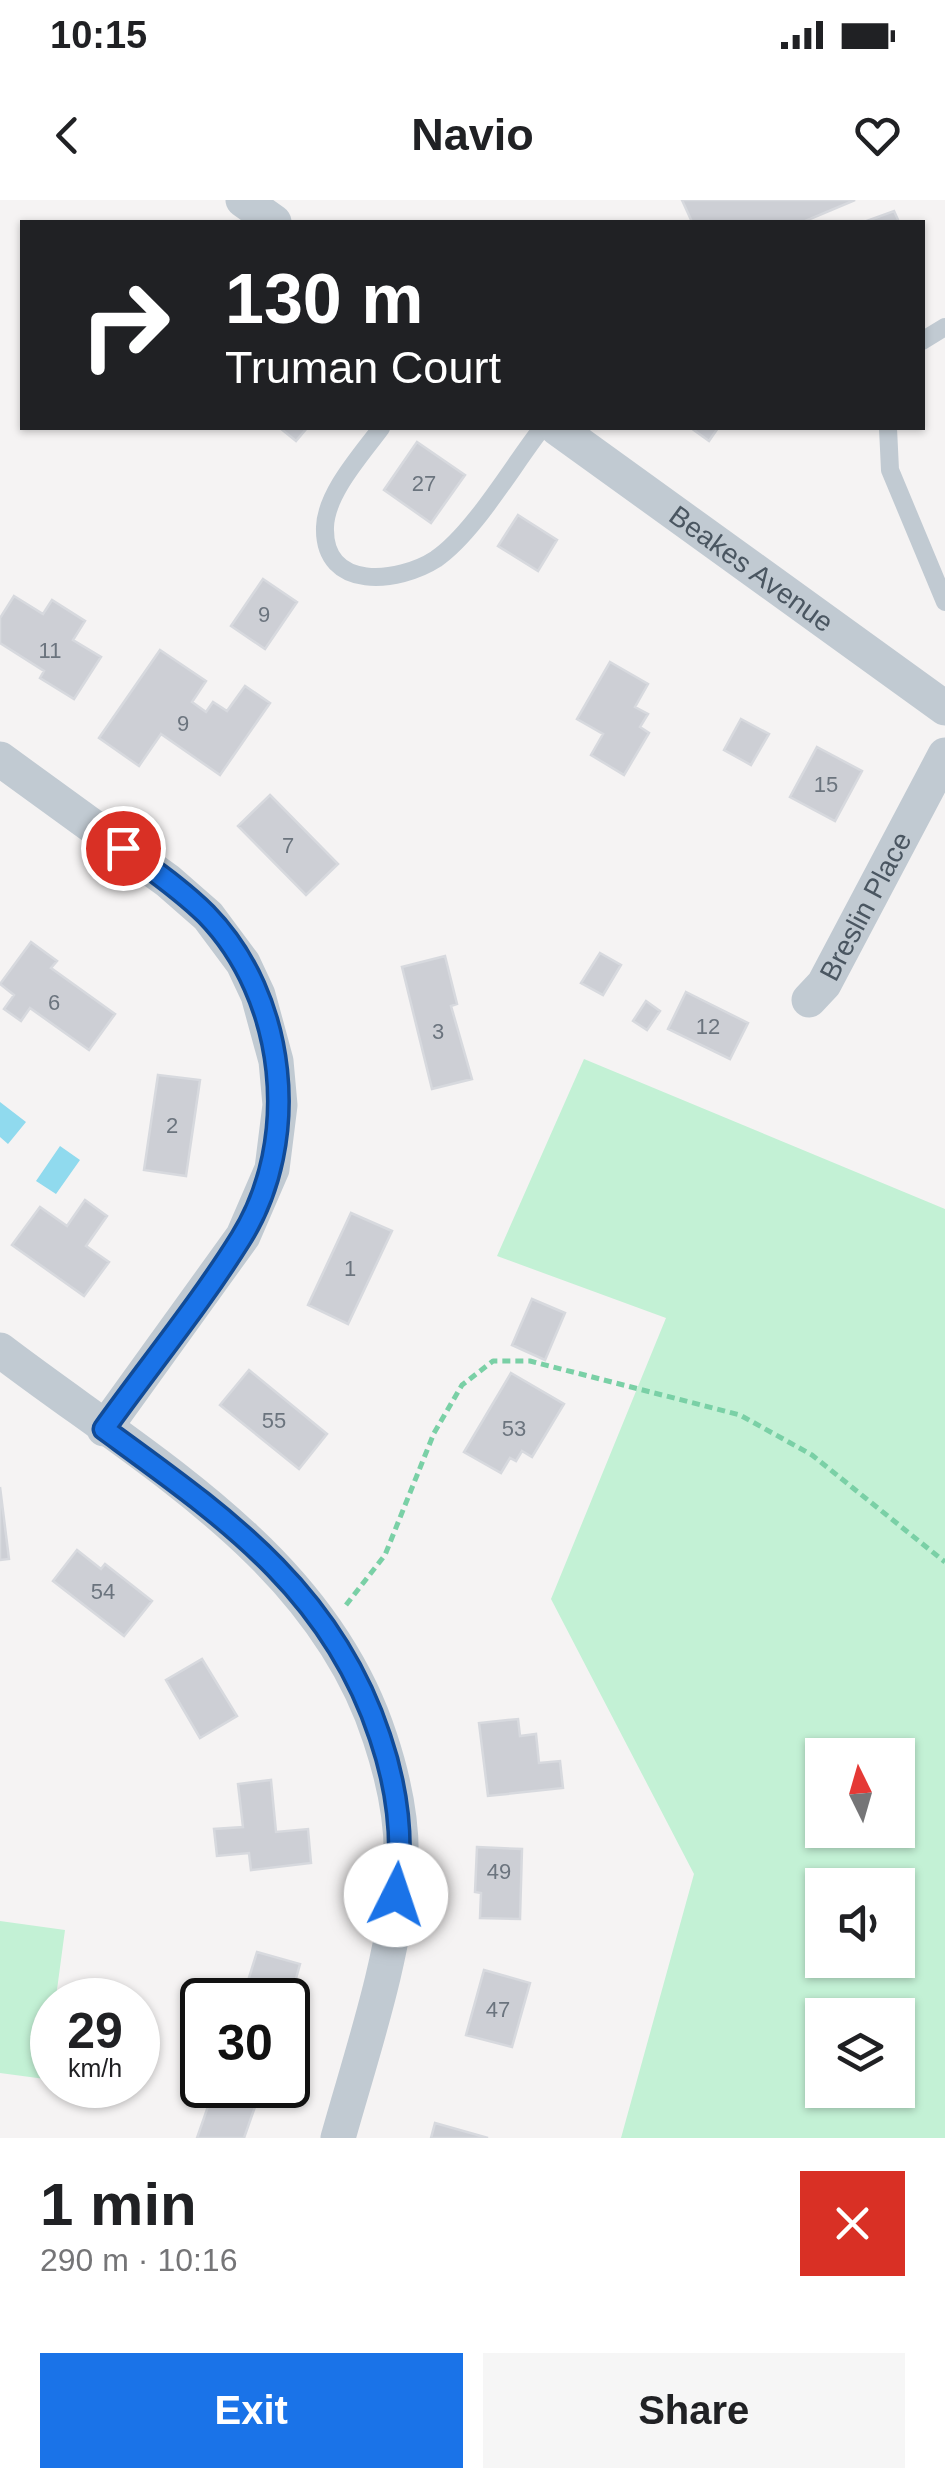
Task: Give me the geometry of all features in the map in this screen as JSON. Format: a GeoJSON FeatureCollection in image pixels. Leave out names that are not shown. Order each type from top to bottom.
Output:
{"type":"FeatureCollection","features":[{"type":"Feature","properties":{"kind":"street"},"geometry":{"type":"LineString","coordinates":[[243,200],[271,220]]}},
{"type":"Feature","properties":{"kind":"street","name":"Beakes Avenue"},"geometry":{"type":"LineString","coordinates":[[560,430],[945,708]]}},
{"type":"Feature","properties":{"kind":"street","name":"Breslin Place"},"geometry":{"type":"LineString","coordinates":[[809,1000],[824,984],[945,754]]}},
{"type":"Feature","properties":{"kind":"street"},"geometry":{"type":"LineString","coordinates":[[0,759],[168,881],[208,916],[243,963],[258,995],[276,1061],[280,1105],[272,1169],[243,1236],[104,1429]]}},
{"type":"Feature","properties":{"kind":"street"},"geometry":{"type":"LineString","coordinates":[[0,1350],[210,1506],[263,1552],[324,1621],[370,1708],[393,1777],[401,1863],[380,1989],[338,2138]]}},
{"type":"Feature","properties":{"kind":"lane"},"geometry":{"type":"LineString","coordinates":[[380,430],[334,496],[325,526],[330,550],[343,568],[362,578],[408,574],[440,556],[540,430]]}},
{"type":"Feature","properties":{"kind":"lane"},"geometry":{"type":"LineString","coordinates":[[888,430],[890,470],[945,602]]}},
{"type":"Feature","properties":{"kind":"path"},"geometry":{"type":"LineString","coordinates":[[324,1621],[353,1600],[385,1555],[434,1433],[462,1385],[493,1361],[530,1362],[740,1415],[812,1454],[945,1562]]}},
{"type":"Feature","properties":{"kind":"green space"},"geometry":{"type":"Polygon","coordinates":[[[584,1059],[945,1209],[945,2138],[621,2138],[694,1874],[551,1599],[666,1318],[497,1256],[584,1059]]]}},
{"type":"Feature","properties":{"kind":"green space"},"geometry":{"type":"Polygon","coordinates":[[[0,1921],[65,1930],[59,1978],[30,1978],[30,2077],[0,2073],[0,1921]]]}},
{"type":"Feature","properties":{"kind":"water"},"geometry":{"type":"Polygon","coordinates":[[[0,1102],[26,1122],[8,1144],[0,1137],[0,1102]]]}},
{"type":"Feature","properties":{"kind":"water"},"geometry":{"type":"Polygon","coordinates":[[[60,1146],[80,1160],[56,1194],[36,1181],[60,1146]]]}},
{"type":"Feature","properties":{"kind":"building"},"geometry":{"type":"Polygon","coordinates":[[[682,200],[855,200],[808,220],[691,220],[682,200]]]}},
{"type":"Feature","properties":{"kind":"building"},"geometry":{"type":"Polygon","coordinates":[[[894,211],[898,220],[869,220],[894,211]]]}},
{"type":"Feature","properties":{"kind":"building"},"geometry":{"type":"Polygon","coordinates":[[[282,430],[305,430],[296,441],[282,430]]]}},
{"type":"Feature","properties":{"kind":"building"},"geometry":{"type":"Polygon","coordinates":[[[694,430],[717,430],[709,441],[694,430]]]}},
{"type":"Feature","properties":{"kind":"building"},"geometry":{"type":"Polygon","coordinates":[[[417,442],[465,475],[431,523],[384,490],[417,442]]]}},
{"type":"Feature","properties":{"kind":"building"},"geometry":{"type":"Polygon","coordinates":[[[518,515],[557,540],[538,571],[498,546],[518,515]]]}},
{"type":"Feature","properties":{"kind":"building"},"geometry":{"type":"Polygon","coordinates":[[[263,579],[297,602],[265,649],[231,626],[263,579]]]}},
{"type":"Feature","properties":{"kind":"building"},"geometry":{"type":"Polygon","coordinates":[[[14,596],[43,614],[52,600],[85,621],[73,640],[101,657],[74,699],[40,678],[44,671],[0,643],[0,618],[14,596]]]}},
{"type":"Feature","properties":{"kind":"building"},"geometry":{"type":"Polygon","coordinates":[[[160,650],[206,681],[192,702],[206,712],[213,702],[227,711],[245,686],[270,703],[220,775],[161,734],[139,766],[99,738],[160,650]]]}},
{"type":"Feature","properties":{"kind":"building"},"geometry":{"type":"Polygon","coordinates":[[[610,662],[648,684],[635,707],[648,714],[640,727],[649,733],[624,775],[591,755],[603,734],[577,719],[610,662]]]}},
{"type":"Feature","properties":{"kind":"building"},"geometry":{"type":"Polygon","coordinates":[[[741,719],[769,734],[751,765],[724,750],[741,719]]]}},
{"type":"Feature","properties":{"kind":"building"},"geometry":{"type":"Polygon","coordinates":[[[817,747],[862,771],[835,821],[790,797],[817,747]]]}},
{"type":"Feature","properties":{"kind":"building"},"geometry":{"type":"Polygon","coordinates":[[[270,795],[338,864],[306,895],[238,826],[270,795]]]}},
{"type":"Feature","properties":{"kind":"building"},"geometry":{"type":"Polygon","coordinates":[[[31,942],[57,961],[51,968],[115,1014],[89,1050],[30,1008],[21,1021],[4,1009],[14,995],[0,984],[31,942]]]}},
{"type":"Feature","properties":{"kind":"building"},"geometry":{"type":"Polygon","coordinates":[[[600,953],[621,965],[603,995],[581,983],[600,953]]]}},
{"type":"Feature","properties":{"kind":"building"},"geometry":{"type":"Polygon","coordinates":[[[445,956],[457,1004],[451,1006],[472,1079],[432,1089],[402,967],[445,956]]]}},
{"type":"Feature","properties":{"kind":"building"},"geometry":{"type":"Polygon","coordinates":[[[686,992],[748,1023],[730,1059],[668,1029],[686,992]]]}},
{"type":"Feature","properties":{"kind":"building"},"geometry":{"type":"Polygon","coordinates":[[[646,1001],[660,1011],[647,1030],[633,1021],[646,1001]]]}},
{"type":"Feature","properties":{"kind":"building"},"geometry":{"type":"Polygon","coordinates":[[[158,1075],[200,1080],[186,1176],[144,1170],[158,1075]]]}},
{"type":"Feature","properties":{"kind":"building"},"geometry":{"type":"Polygon","coordinates":[[[85,1200],[107,1216],[86,1246],[109,1262],[84,1296],[12,1245],[40,1207],[67,1226],[85,1200]]]}},
{"type":"Feature","properties":{"kind":"building"},"geometry":{"type":"Polygon","coordinates":[[[351,1213],[392,1231],[348,1324],[308,1305],[351,1213]]]}},
{"type":"Feature","properties":{"kind":"building"},"geometry":{"type":"Polygon","coordinates":[[[532,1299],[565,1313],[545,1360],[512,1345],[532,1299]]]}},
{"type":"Feature","properties":{"kind":"building"},"geometry":{"type":"Polygon","coordinates":[[[249,1370],[327,1434],[299,1469],[220,1405],[249,1370]]]}},
{"type":"Feature","properties":{"kind":"building"},"geometry":{"type":"Polygon","coordinates":[[[511,1373],[564,1404],[532,1457],[522,1451],[516,1461],[510,1458],[501,1473],[464,1452],[511,1373]]]}},
{"type":"Feature","properties":{"kind":"building"},"geometry":{"type":"Polygon","coordinates":[[[0,1487],[9,1559],[0,1560],[0,1487]]]}},
{"type":"Feature","properties":{"kind":"building"},"geometry":{"type":"Polygon","coordinates":[[[77,1550],[101,1569],[105,1564],[152,1601],[124,1636],[53,1581],[77,1550]]]}},
{"type":"Feature","properties":{"kind":"building"},"geometry":{"type":"Polygon","coordinates":[[[202,1659],[237,1716],[200,1738],[166,1680],[202,1659]]]}},
{"type":"Feature","properties":{"kind":"building"},"geometry":{"type":"Polygon","coordinates":[[[518,1719],[520,1736],[536,1734],[539,1763],[560,1761],[563,1788],[488,1796],[479,1723],[518,1719]]]}},
{"type":"Feature","properties":{"kind":"building"},"geometry":{"type":"Polygon","coordinates":[[[271,1780],[276,1832],[308,1829],[311,1863],[251,1870],[249,1853],[217,1856],[214,1829],[243,1827],[238,1784],[271,1780]]]}},
{"type":"Feature","properties":{"kind":"building"},"geometry":{"type":"Polygon","coordinates":[[[477,1847],[522,1849],[520,1919],[480,1918],[481,1893],[475,1892],[477,1847]]]}},
{"type":"Feature","properties":{"kind":"building"},"geometry":{"type":"Polygon","coordinates":[[[257,1952],[300,1964],[296,1978],[249,1978],[257,1952]]]}},
{"type":"Feature","properties":{"kind":"building"},"geometry":{"type":"Polygon","coordinates":[[[484,1970],[530,1983],[512,2047],[466,2035],[484,1970]]]}},
{"type":"Feature","properties":{"kind":"building"},"geometry":{"type":"Polygon","coordinates":[[[207,2108],[255,2108],[244,2138],[197,2138],[207,2108]]]}},
{"type":"Feature","properties":{"kind":"building"},"geometry":{"type":"Polygon","coordinates":[[[435,2123],[488,2138],[431,2138],[435,2123]]]}},
{"type":"Feature","properties":{"kind":"route"},"geometry":{"type":"LineString","coordinates":[[123,848],[208,916],[243,963],[258,995],[276,1061],[280,1105],[272,1169],[243,1236],[104,1429],[210,1506],[263,1552],[324,1621],[370,1708],[393,1777],[401,1863],[396,1895]]}}]}
